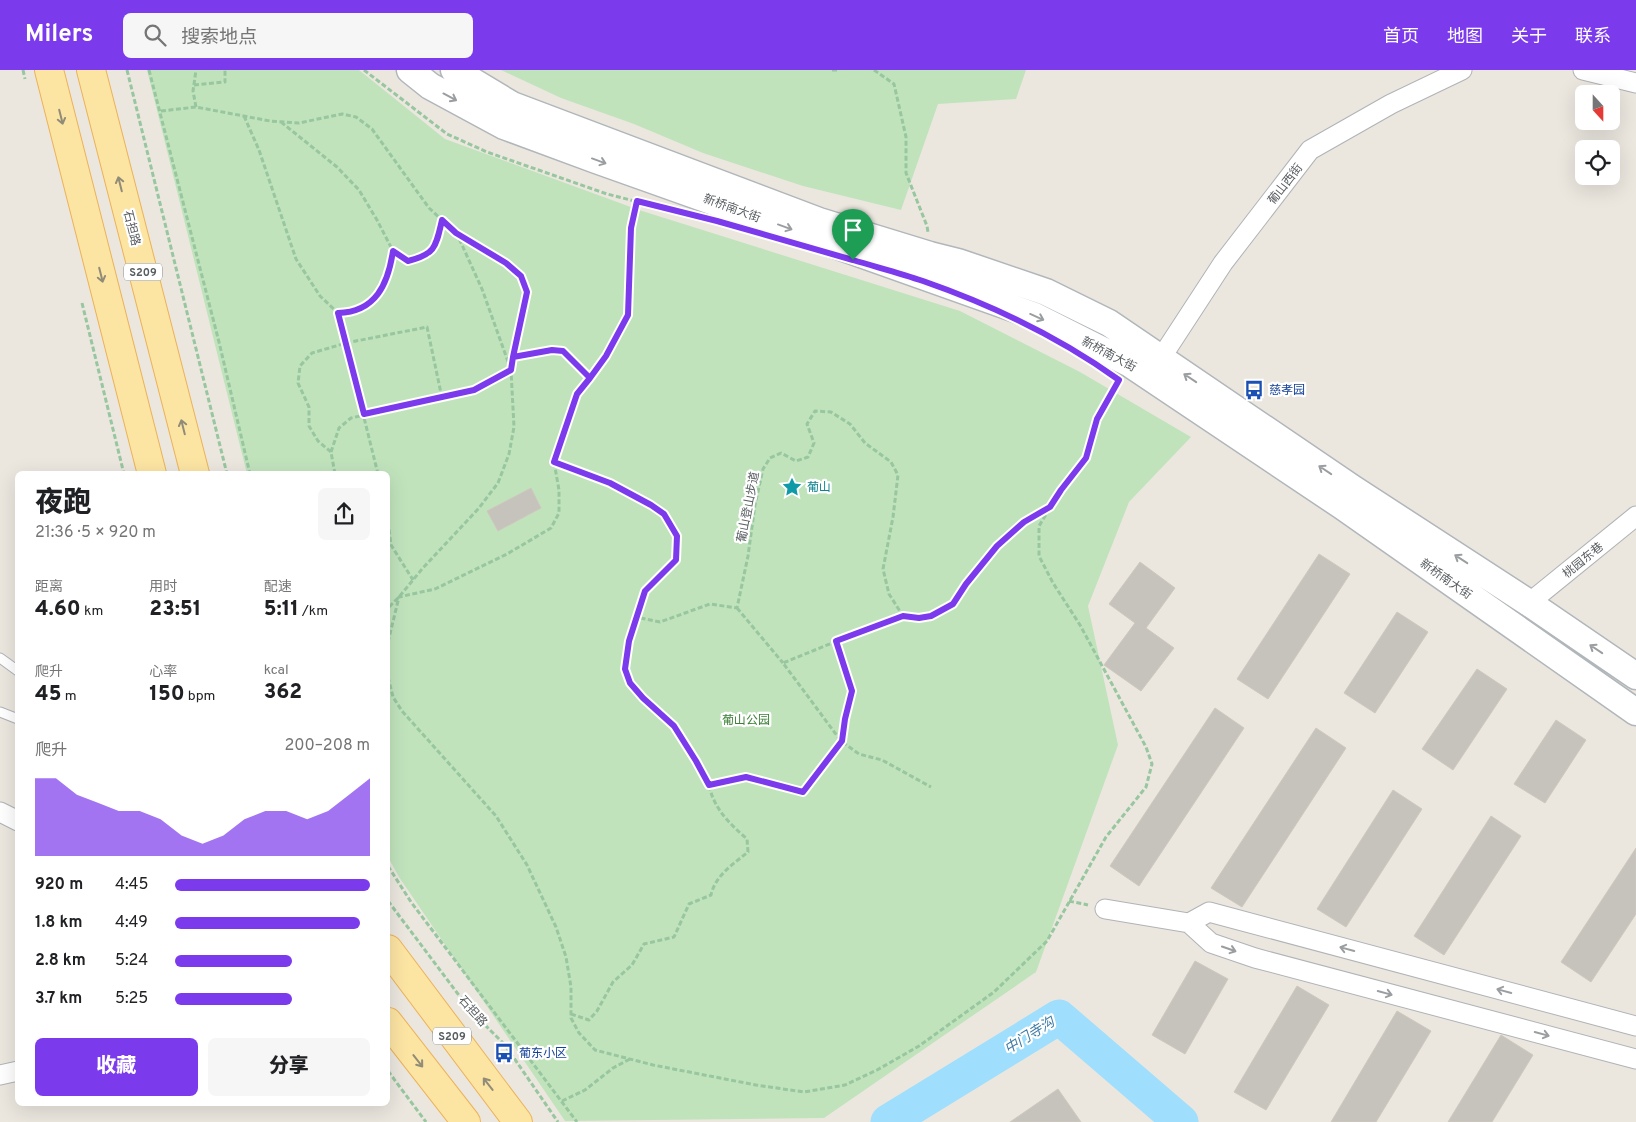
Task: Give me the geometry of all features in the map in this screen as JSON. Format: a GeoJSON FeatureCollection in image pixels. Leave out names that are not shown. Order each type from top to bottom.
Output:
{"type":"FeatureCollection","features":[{"type":"Feature","properties":{"kind":"main road"},"geometry":{"type":"LineString","coordinates":[[49,70],[151,471]]}},
{"type":"Feature","properties":{"kind":"main road","name":"石担路"},"geometry":{"type":"LineString","coordinates":[[91,70],[194,471]]}},
{"type":"Feature","properties":{"kind":"main road","name":"新桥南大街"},"geometry":{"type":"LineString","coordinates":[[410,70],[430,86],[504,126],[1035,316],[1130,364],[1326,495],[1636,712]]}},
{"type":"Feature","properties":{"kind":"main road","name":"新桥南大街"},"geometry":{"type":"LineString","coordinates":[[454,70],[512,105],[819,221],[958,262],[1046,292],[1109,323],[1352,488],[1529,603],[1636,676]]}},
{"type":"Feature","properties":{"kind":"main road","name":"S209"},"geometry":{"type":"LineString","coordinates":[[390,952],[518,1122]]}},
{"type":"Feature","properties":{"kind":"main road"},"geometry":{"type":"LineString","coordinates":[[390,1025],[465,1120]]}},
{"type":"Feature","properties":{"kind":"street","name":"葡山西街"},"geometry":{"type":"LineString","coordinates":[[1161,358],[1223,263],[1310,150],[1391,104],[1462,70]]}},
{"type":"Feature","properties":{"kind":"street"},"geometry":{"type":"LineString","coordinates":[[1583,70],[1636,82]]}},
{"type":"Feature","properties":{"kind":"street","name":"桃园东巷"},"geometry":{"type":"LineString","coordinates":[[1529,603],[1636,516]]}},
{"type":"Feature","properties":{"kind":"street"},"geometry":{"type":"LineString","coordinates":[[0,812],[15,820]]}},
{"type":"Feature","properties":{"kind":"street"},"geometry":{"type":"LineString","coordinates":[[1105,909],[1189,922],[1211,943],[1256,958],[1636,1059]]}},
{"type":"Feature","properties":{"kind":"street"},"geometry":{"type":"LineString","coordinates":[[1189,922],[1209,912],[1636,1026]]}},
{"type":"Feature","properties":{"kind":"street"},"geometry":{"type":"LineString","coordinates":[[0,1075],[15,1072]]}},
{"type":"Feature","properties":{"kind":"lane"},"geometry":{"type":"LineString","coordinates":[[0,658],[15,669]]}},
{"type":"Feature","properties":{"kind":"lane"},"geometry":{"type":"LineString","coordinates":[[0,712],[15,718]]}},
{"type":"Feature","properties":{"kind":"path"},"geometry":{"type":"LineString","coordinates":[[127,70],[226,471]]}},
{"type":"Feature","properties":{"kind":"path"},"geometry":{"type":"LineString","coordinates":[[150,70],[219,342],[249,471]]}},
{"type":"Feature","properties":{"kind":"path"},"geometry":{"type":"LineString","coordinates":[[196,70],[193,91],[196,107]]}},
{"type":"Feature","properties":{"kind":"path"},"geometry":{"type":"LineString","coordinates":[[194,84],[225,82],[225,70]]}},
{"type":"Feature","properties":{"kind":"path"},"geometry":{"type":"LineString","coordinates":[[364,70],[448,134],[487,152],[607,194],[646,204]]}},
{"type":"Feature","properties":{"kind":"path"},"geometry":{"type":"LineString","coordinates":[[832,70],[839,70]]}},
{"type":"Feature","properties":{"kind":"path"},"geometry":{"type":"LineString","coordinates":[[874,70],[894,84],[906,137],[906,173],[927,226],[930,255]]}},
{"type":"Feature","properties":{"kind":"path"},"geometry":{"type":"LineString","coordinates":[[161,111],[196,107],[281,122],[300,123],[342,114],[356,118],[372,129],[429,208],[456,233],[506,263],[521,276],[527,292],[511,370],[514,427],[510,454],[498,483],[480,508],[390,606]]}},
{"type":"Feature","properties":{"kind":"path"},"geometry":{"type":"LineString","coordinates":[[244,116],[259,150],[296,259],[320,296],[338,313],[377,471]]}},
{"type":"Feature","properties":{"kind":"path"},"geometry":{"type":"LineString","coordinates":[[281,122],[306,141],[359,190],[393,251],[408,261],[422,257],[436,246],[442,220]]}},
{"type":"Feature","properties":{"kind":"path"},"geometry":{"type":"LineString","coordinates":[[399,597],[435,589],[506,554],[552,528],[559,512],[554,462],[577,394],[606,356],[628,315],[631,228],[637,201]]}},
{"type":"Feature","properties":{"kind":"path"},"geometry":{"type":"LineString","coordinates":[[456,233],[482,289],[511,370]]}},
{"type":"Feature","properties":{"kind":"path"},"geometry":{"type":"LineString","coordinates":[[338,313],[362,308],[377,296],[390,273],[393,251]]}},
{"type":"Feature","properties":{"kind":"path"},"geometry":{"type":"LineString","coordinates":[[331,452],[318,441],[310,426],[309,407],[298,383],[300,366],[312,353],[346,343],[427,327],[442,398]]}},
{"type":"Feature","properties":{"kind":"path"},"geometry":{"type":"LineString","coordinates":[[513,357],[552,350],[563,351],[590,378]]}},
{"type":"Feature","properties":{"kind":"path"},"geometry":{"type":"LineString","coordinates":[[335,471],[331,452],[339,428],[352,418],[474,390],[511,370]]}},
{"type":"Feature","properties":{"kind":"path"},"geometry":{"type":"LineString","coordinates":[[390,685],[393,697],[402,711],[496,816],[527,865],[556,927],[566,957],[570,987],[571,1018],[579,1033],[595,1050],[756,1085],[804,1092],[845,1085],[919,1046],[994,992],[1047,941],[1106,837],[1146,787],[1152,764],[1146,747],[1080,625],[1053,583],[1039,556],[1039,526],[1061,490],[1086,458],[1097,419],[1119,380],[1126,386]]}},
{"type":"Feature","properties":{"kind":"path","name":"葡山登山步道"},"geometry":{"type":"LineString","coordinates":[[738,608],[755,505],[763,469],[770,458],[781,453],[796,461],[808,457],[814,443],[807,424],[814,411],[831,412],[850,424],[865,443],[891,462],[898,475],[883,569],[889,594],[903,616]]}},
{"type":"Feature","properties":{"kind":"path"},"geometry":{"type":"LineString","coordinates":[[554,462],[610,483],[651,505],[664,514],[677,536],[676,560],[645,591],[629,641],[625,669],[630,683],[643,698],[674,726],[709,785],[712,800],[731,825],[747,839],[748,852],[714,884],[711,895],[689,904],[674,937],[644,944],[632,964],[613,982],[597,1011],[589,1020],[571,1014]]}},
{"type":"Feature","properties":{"kind":"path"},"geometry":{"type":"LineString","coordinates":[[783,663],[903,616],[919,618],[931,616],[953,604],[966,584],[997,546],[1024,522],[1050,507]]}},
{"type":"Feature","properties":{"kind":"path"},"geometry":{"type":"LineString","coordinates":[[390,545],[414,580]]}},
{"type":"Feature","properties":{"kind":"path"},"geometry":{"type":"LineString","coordinates":[[390,634],[399,597]]}},
{"type":"Feature","properties":{"kind":"path"},"geometry":{"type":"LineString","coordinates":[[636,617],[660,622],[710,604],[738,608],[783,663],[842,741],[859,754],[882,760],[931,787]]}},
{"type":"Feature","properties":{"kind":"path"},"geometry":{"type":"LineString","coordinates":[[709,785],[746,777],[803,792],[842,741],[852,691],[836,641]]}},
{"type":"Feature","properties":{"kind":"path"},"geometry":{"type":"LineString","coordinates":[[390,869],[411,902],[577,1122]]}},
{"type":"Feature","properties":{"kind":"path","name":"石担路"},"geometry":{"type":"LineString","coordinates":[[390,904],[470,1010],[505,1046],[558,1122]]}},
{"type":"Feature","properties":{"kind":"path"},"geometry":{"type":"LineString","coordinates":[[562,1101],[585,1090],[614,1068],[630,1059]]}},
{"type":"Feature","properties":{"kind":"path"},"geometry":{"type":"LineString","coordinates":[[390,1074],[426,1122]]}},
{"type":"Feature","properties":{"kind":"green space","name":"葡山公园"},"geometry":{"type":"Polygon","coordinates":[[[147,70],[359,70],[445,139],[639,210],[960,311],[1080,372],[1191,437],[1129,502],[1088,606],[1118,745],[1036,972],[824,1118],[565,1121],[399,877],[390,861],[390,471],[246,471],[147,70]]]}},
{"type":"Feature","properties":{"kind":"green space"},"geometry":{"type":"Polygon","coordinates":[[[501,70],[1026,70],[1016,99],[938,104],[901,210],[803,186],[703,153],[634,124],[561,98],[501,70]]]}},
{"type":"Feature","properties":{"kind":"building"},"geometry":{"type":"Polygon","coordinates":[[[531,488],[541,508],[498,531],[487,511],[531,488]]]}},
{"type":"Feature","properties":{"kind":"building"},"geometry":{"type":"Polygon","coordinates":[[[1319,554],[1350,574],[1268,699],[1237,679],[1319,554]]]}},
{"type":"Feature","properties":{"kind":"building"},"geometry":{"type":"Polygon","coordinates":[[[1140,562],[1175,588],[1146,628],[1174,648],[1141,691],[1104,665],[1135,623],[1109,604],[1140,562]]]}},
{"type":"Feature","properties":{"kind":"building"},"geometry":{"type":"Polygon","coordinates":[[[1397,612],[1428,632],[1375,713],[1344,693],[1397,612]]]}},
{"type":"Feature","properties":{"kind":"building"},"geometry":{"type":"Polygon","coordinates":[[[1477,669],[1507,689],[1453,770],[1422,749],[1477,669]]]}},
{"type":"Feature","properties":{"kind":"building"},"geometry":{"type":"Polygon","coordinates":[[[1215,708],[1244,728],[1139,886],[1110,866],[1215,708]]]}},
{"type":"Feature","properties":{"kind":"building"},"geometry":{"type":"Polygon","coordinates":[[[1556,720],[1586,740],[1545,803],[1514,784],[1556,720]]]}},
{"type":"Feature","properties":{"kind":"building"},"geometry":{"type":"Polygon","coordinates":[[[1316,728],[1346,748],[1242,907],[1211,888],[1316,728]]]}},
{"type":"Feature","properties":{"kind":"building"},"geometry":{"type":"Polygon","coordinates":[[[1393,790],[1422,809],[1346,927],[1317,909],[1393,790]]]}},
{"type":"Feature","properties":{"kind":"building"},"geometry":{"type":"Polygon","coordinates":[[[1491,816],[1521,836],[1444,955],[1414,936],[1491,816]]]}},
{"type":"Feature","properties":{"kind":"building"},"geometry":{"type":"Polygon","coordinates":[[[1636,848],[1636,914],[1591,982],[1561,962],[1636,848]]]}},
{"type":"Feature","properties":{"kind":"building"},"geometry":{"type":"Polygon","coordinates":[[[1195,961],[1228,979],[1185,1054],[1152,1035],[1195,961]]]}},
{"type":"Feature","properties":{"kind":"building"},"geometry":{"type":"Polygon","coordinates":[[[1297,986],[1329,1005],[1266,1110],[1234,1092],[1297,986]]]}},
{"type":"Feature","properties":{"kind":"building"},"geometry":{"type":"Polygon","coordinates":[[[1397,1011],[1431,1031],[1376,1122],[1331,1122],[1397,1011]]]}},
{"type":"Feature","properties":{"kind":"building"},"geometry":{"type":"Polygon","coordinates":[[[1501,1035],[1533,1055],[1492,1122],[1448,1122],[1501,1035]]]}},
{"type":"Feature","properties":{"kind":"building"},"geometry":{"type":"Polygon","coordinates":[[[1058,1089],[1081,1122],[1010,1122],[1058,1089]]]}},
{"type":"Feature","properties":{"kind":"waterway","name":"中门寺沟"},"geometry":{"type":"LineString","coordinates":[[888,1122],[1059,1017],[1181,1122]]}},
{"type":"Feature","properties":{"kind":"place","name":"慈孝园"},"geometry":{"type":"Point","coordinates":[1254,390]}},
{"type":"Feature","properties":{"kind":"place","name":"葡山"},"geometry":{"type":"Point","coordinates":[792,487]}},
{"type":"Feature","properties":{"kind":"place","name":"葡东小区"},"geometry":{"type":"Point","coordinates":[504,1053]}},
{"type":"Feature","properties":{"kind":"route"},"geometry":{"type":"LineString","coordinates":[[853,260],[717,221],[637,201],[631,228],[628,315],[606,356],[590,378],[563,351],[552,350],[513,357],[511,370],[474,390],[364,414],[338,313],[362,308],[377,296],[390,273],[393,251],[408,261],[422,257],[436,246],[442,220],[456,233],[506,263],[521,276],[527,292],[513,357],[552,350],[563,351],[590,378],[577,394],[554,462],[610,483],[651,505],[664,514],[677,536],[676,560],[645,591],[629,641],[625,669],[630,683],[643,698],[674,726],[709,785],[746,777],[803,792],[842,741],[852,691],[836,641],[903,616],[919,618],[931,616],[953,604],[966,584],[997,546],[1024,522],[1050,507],[1086,458],[1097,419],[1119,380],[1044,333],[975,301],[921,280],[853,260]]}}]}
